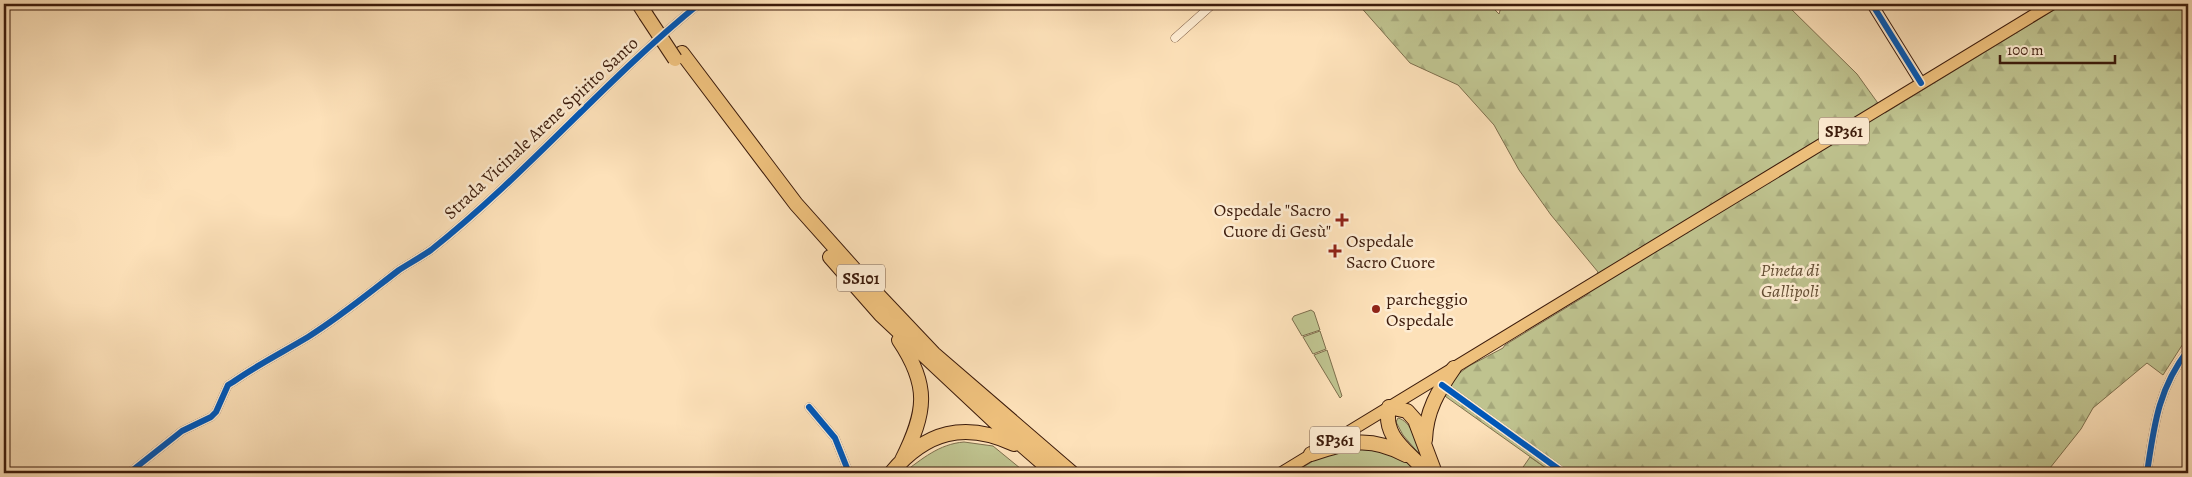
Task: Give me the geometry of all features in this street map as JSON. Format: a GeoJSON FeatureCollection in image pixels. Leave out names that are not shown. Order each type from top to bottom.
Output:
{"type":"FeatureCollection","features":[{"type":"Feature","properties":{"kind":"highway","name":"SS101"},"geometry":{"type":"LineString","coordinates":[[647,8],[678,56],[789,210],[881,315],[1054,473]]}},
{"type":"Feature","properties":{"kind":"highway","name":"SS101"},"geometry":{"type":"LineString","coordinates":[[678,56],[796,204],[862,278],[934,354],[1072,473]]}},
{"type":"Feature","properties":{"kind":"highway"},"geometry":{"type":"LineString","coordinates":[[881,315],[911,358],[918,374],[921,390],[919,423],[902,460],[892,473]]}},
{"type":"Feature","properties":{"kind":"highway"},"geometry":{"type":"LineString","coordinates":[[1425,446],[1430,408],[1442,385],[1454,368]]}},
{"type":"Feature","properties":{"kind":"highway"},"geometry":{"type":"LineString","coordinates":[[1424,470],[1398,442],[1389,428],[1386,419],[1389,406],[1410,414],[1419,426],[1435,473]]}},
{"type":"Feature","properties":{"kind":"highway"},"geometry":{"type":"LineString","coordinates":[[902,460],[936,436],[955,432],[978,431],[1000,437],[1026,449]]}},
{"type":"Feature","properties":{"kind":"highway"},"geometry":{"type":"LineString","coordinates":[[1311,454],[1344,443],[1362,441],[1380,444],[1397,450],[1424,470]]}},
{"type":"Feature","properties":{"kind":"main road","name":"SP361"},"geometry":{"type":"LineString","coordinates":[[1281,473],[2052,4]]}},
{"type":"Feature","properties":{"kind":"street","name":"Strada Vicinale Arene Spirito Santo"},"geometry":{"type":"LineString","coordinates":[[129,473],[178,434],[211,417],[216,412],[228,385],[232,382],[320,329],[405,266],[430,251],[550,145],[596,96],[663,33],[699,4]]}},
{"type":"Feature","properties":{"kind":"street"},"geometry":{"type":"LineString","coordinates":[[1175,38],[1213,4]]}},
{"type":"Feature","properties":{"kind":"street"},"geometry":{"type":"LineString","coordinates":[[1872,4],[1921,83]]}},
{"type":"Feature","properties":{"kind":"street"},"geometry":{"type":"LineString","coordinates":[[2148,473],[2154,425],[2159,405],[2166,385],[2188,350]]}},
{"type":"Feature","properties":{"kind":"street"},"geometry":{"type":"LineString","coordinates":[[1442,385],[1564,473]]}},
{"type":"Feature","properties":{"kind":"street"},"geometry":{"type":"LineString","coordinates":[[810,407],[835,438],[849,473]]}},
{"type":"Feature","properties":{"kind":"green space","name":"Pineta di Gallipoli"},"geometry":{"type":"Polygon","coordinates":[[[1358,4],[1489,4],[1499,14],[1502,4],[1786,4],[1857,74],[1885,113],[2064,4],[2188,4],[2188,336],[2163,375],[2147,363],[2093,408],[2081,429],[2046,473],[1553,473],[1442,394],[1457,375],[1469,366],[1503,348],[1587,295],[1598,272],[1551,215],[1519,170],[1494,125],[1458,85],[1410,63],[1358,4]]]}},
{"type":"Feature","properties":{"kind":"green space"},"geometry":{"type":"Polygon","coordinates":[[[1311,310],[1314,312],[1320,330],[1302,336],[1292,319],[1294,316],[1311,310]]]}},
{"type":"Feature","properties":{"kind":"green space"},"geometry":{"type":"Polygon","coordinates":[[[1320,331],[1326,349],[1313,354],[1303,337],[1320,331]]]}},
{"type":"Feature","properties":{"kind":"green space"},"geometry":{"type":"Polygon","coordinates":[[[1327,350],[1342,396],[1340,398],[1314,355],[1327,350]]]}},
{"type":"Feature","properties":{"kind":"green space"},"geometry":{"type":"Polygon","coordinates":[[[1398,418],[1407,423],[1410,428],[1416,439],[1420,455],[1403,435],[1396,422],[1398,418]]]}},
{"type":"Feature","properties":{"kind":"green space"},"geometry":{"type":"Polygon","coordinates":[[[964,442],[993,446],[1026,473],[903,473],[939,449],[964,442]]]}},
{"type":"Feature","properties":{"kind":"green space"},"geometry":{"type":"Polygon","coordinates":[[[1352,446],[1398,455],[1423,473],[1293,473],[1315,460],[1352,446]]]}},
{"type":"Feature","properties":{"kind":"green space"},"geometry":{"type":"Polygon","coordinates":[[[1530,457],[1553,473],[1519,473],[1530,457]]]}},
{"type":"Feature","properties":{"kind":"cycle path"},"geometry":{"type":"LineString","coordinates":[[129,473],[182,431],[211,417],[216,412],[228,385],[308,337],[354,305],[399,270],[431,250],[500,190],[664,33],[699,4]]}},
{"type":"Feature","properties":{"kind":"cycle path"},"geometry":{"type":"LineString","coordinates":[[1872,4],[1921,83]]}},
{"type":"Feature","properties":{"kind":"cycle path"},"geometry":{"type":"LineString","coordinates":[[2147,473],[2159,408],[2170,379],[2188,350]]}},
{"type":"Feature","properties":{"kind":"cycle path"},"geometry":{"type":"LineString","coordinates":[[1442,385],[1564,473]]}},
{"type":"Feature","properties":{"kind":"cycle path"},"geometry":{"type":"LineString","coordinates":[[809,407],[835,438],[849,473]]}},
{"type":"Feature","properties":{"kind":"place","name":"Ospedale \"Sacro Cuore di Gesù\""},"geometry":{"type":"Point","coordinates":[1342,220]}},
{"type":"Feature","properties":{"kind":"place","name":"Ospedale Sacro Cuore"},"geometry":{"type":"Point","coordinates":[1335,251]}},
{"type":"Feature","properties":{"kind":"place","name":"parcheggio Ospedale"},"geometry":{"type":"Point","coordinates":[1376,309]}}]}
